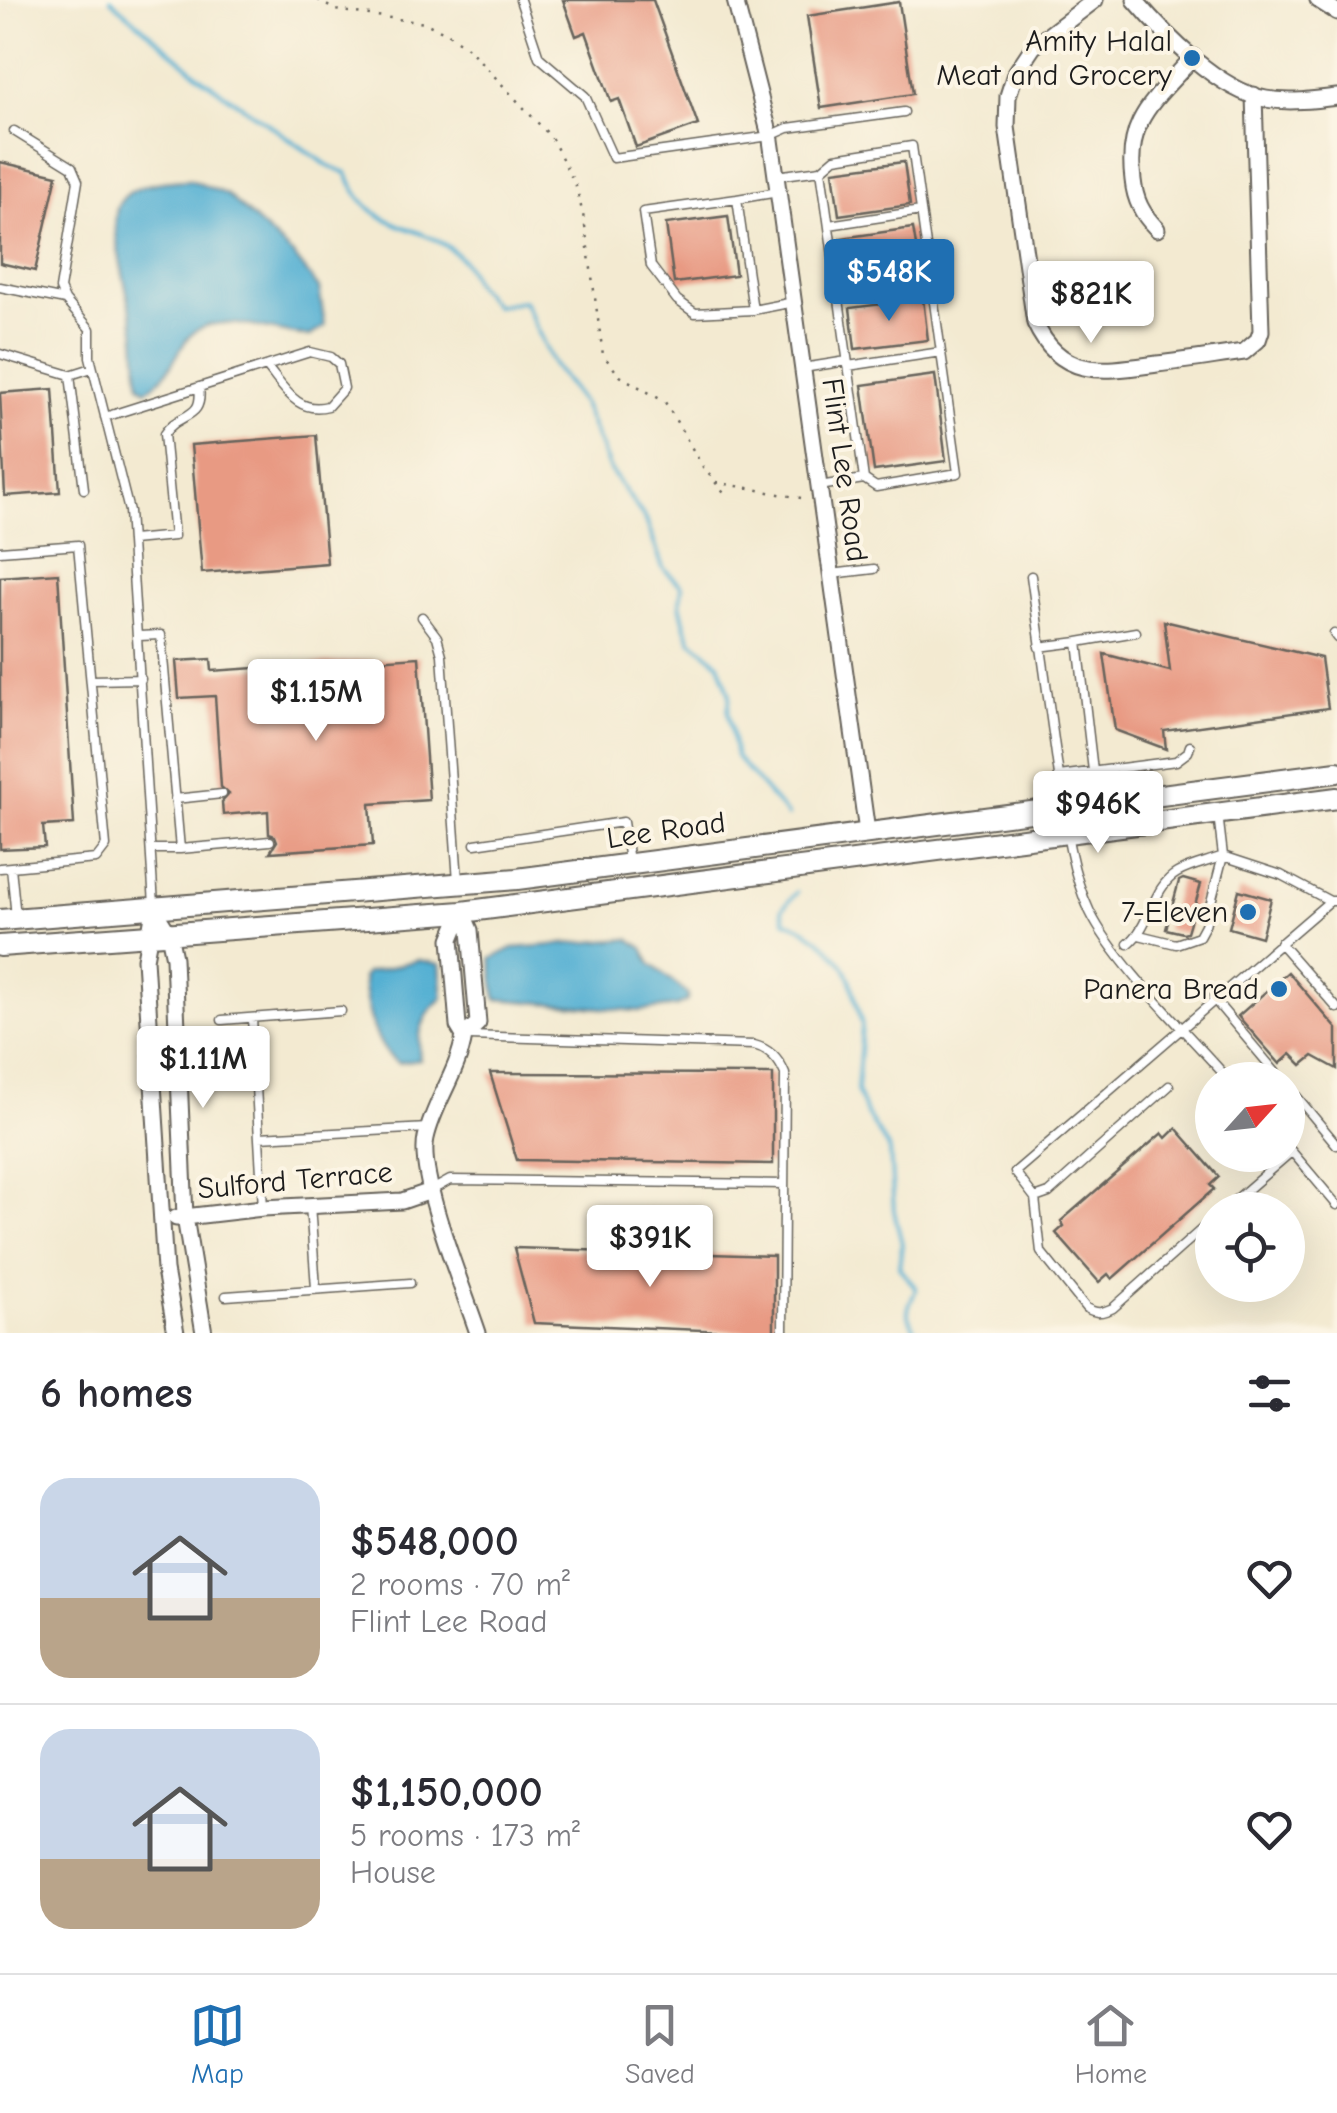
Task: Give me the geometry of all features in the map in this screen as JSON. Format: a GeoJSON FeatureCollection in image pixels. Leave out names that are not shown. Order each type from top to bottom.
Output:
{"type":"FeatureCollection","features":[{"type":"Feature","properties":{"kind":"street","name":"Flint Lee Road"},"geometry":{"type":"LineString","coordinates":[[736,0],[770,136],[867,832]]}},
{"type":"Feature","properties":{"kind":"street"},"geometry":{"type":"LineString","coordinates":[[1095,0],[1032,47],[1015,74],[1006,112],[1035,323],[1049,347],[1071,363],[1109,370],[1244,352],[1258,340],[1261,331],[1254,95]]}},
{"type":"Feature","properties":{"kind":"street"},"geometry":{"type":"LineString","coordinates":[[1134,0],[1208,71],[1262,99],[1337,97]]}},
{"type":"Feature","properties":{"kind":"street"},"geometry":{"type":"LineString","coordinates":[[1318,0],[1337,12]]}},
{"type":"Feature","properties":{"kind":"street"},"geometry":{"type":"LineString","coordinates":[[1157,229],[1146,219],[1134,193],[1131,140],[1140,118],[1193,57]]}},
{"type":"Feature","properties":{"kind":"street","name":"Lee Road"},"geometry":{"type":"LineString","coordinates":[[8,920],[458,886],[1337,772]]}},
{"type":"Feature","properties":{"kind":"street","name":"Lee Road"},"geometry":{"type":"LineString","coordinates":[[0,946],[462,912],[1337,798]]}},
{"type":"Feature","properties":{"kind":"street"},"geometry":{"type":"LineString","coordinates":[[154,910],[158,935],[174,958],[185,1217],[204,1333]]}},
{"type":"Feature","properties":{"kind":"street"},"geometry":{"type":"LineString","coordinates":[[462,912],[451,939],[458,1026],[464,1036],[458,1063],[428,1128],[424,1157],[431,1191],[478,1333]]}},
{"type":"Feature","properties":{"kind":"street"},"geometry":{"type":"LineString","coordinates":[[158,935],[146,959],[165,1270],[176,1333]]}},
{"type":"Feature","properties":{"kind":"street","name":"Sulford Terrace"},"geometry":{"type":"LineString","coordinates":[[162,1219],[263,1208],[402,1201],[431,1191]]}},
{"type":"Feature","properties":{"kind":"lane"},"geometry":{"type":"LineString","coordinates":[[520,0],[539,57],[586,96],[613,158],[904,112]]}},
{"type":"Feature","properties":{"kind":"lane"},"geometry":{"type":"LineString","coordinates":[[14,131],[72,168],[78,181],[60,288],[65,300],[90,329],[92,368],[129,512],[154,910]]}},
{"type":"Feature","properties":{"kind":"lane"},"geometry":{"type":"LineString","coordinates":[[794,302],[753,310],[695,313],[677,300],[652,266],[642,212],[737,199],[821,170],[835,158],[912,146],[958,473],[876,486],[864,480],[820,494]]}},
{"type":"Feature","properties":{"kind":"lane"},"geometry":{"type":"LineString","coordinates":[[821,170],[864,480]]}},
{"type":"Feature","properties":{"kind":"lane"},"geometry":{"type":"LineString","coordinates":[[737,199],[753,310]]}},
{"type":"Feature","properties":{"kind":"lane"},"geometry":{"type":"LineString","coordinates":[[829,225],[921,211]]}},
{"type":"Feature","properties":{"kind":"lane"},"geometry":{"type":"LineString","coordinates":[[838,292],[931,278]]}},
{"type":"Feature","properties":{"kind":"lane"},"geometry":{"type":"LineString","coordinates":[[0,286],[65,300]]}},
{"type":"Feature","properties":{"kind":"lane"},"geometry":{"type":"LineString","coordinates":[[104,417],[310,352],[323,354],[339,364],[344,388],[328,406],[307,408],[266,366]]}},
{"type":"Feature","properties":{"kind":"lane"},"geometry":{"type":"LineString","coordinates":[[803,368],[941,352]]}},
{"type":"Feature","properties":{"kind":"lane"},"geometry":{"type":"LineString","coordinates":[[0,354],[70,375],[92,368]]}},
{"type":"Feature","properties":{"kind":"lane"},"geometry":{"type":"LineString","coordinates":[[70,375],[84,489]]}},
{"type":"Feature","properties":{"kind":"lane"},"geometry":{"type":"LineString","coordinates":[[132,540],[174,536],[164,434],[173,423],[198,410],[199,387]]}},
{"type":"Feature","properties":{"kind":"lane"},"geometry":{"type":"LineString","coordinates":[[0,551],[78,546],[106,846],[96,859],[0,868]]}},
{"type":"Feature","properties":{"kind":"lane"},"geometry":{"type":"LineString","coordinates":[[831,574],[874,569]]}},
{"type":"Feature","properties":{"kind":"lane"},"geometry":{"type":"LineString","coordinates":[[1031,576],[1063,807],[1084,897],[1102,933],[1213,1062]]}},
{"type":"Feature","properties":{"kind":"lane"},"geometry":{"type":"LineString","coordinates":[[422,617],[442,654],[458,886]]}},
{"type":"Feature","properties":{"kind":"lane"},"geometry":{"type":"LineString","coordinates":[[1040,647],[1136,632]]}},
{"type":"Feature","properties":{"kind":"lane"},"geometry":{"type":"LineString","coordinates":[[138,636],[161,635],[180,849]]}},
{"type":"Feature","properties":{"kind":"lane"},"geometry":{"type":"LineString","coordinates":[[1078,642],[1093,771]]}},
{"type":"Feature","properties":{"kind":"lane"},"geometry":{"type":"LineString","coordinates":[[91,680],[141,679]]}},
{"type":"Feature","properties":{"kind":"lane"},"geometry":{"type":"LineString","coordinates":[[1059,776],[1176,762],[1190,746]]}},
{"type":"Feature","properties":{"kind":"lane"},"geometry":{"type":"LineString","coordinates":[[176,799],[222,794]]}},
{"type":"Feature","properties":{"kind":"lane"},"geometry":{"type":"LineString","coordinates":[[1139,935],[1176,944],[1199,936],[1206,925],[1223,856],[1218,814]]}},
{"type":"Feature","properties":{"kind":"lane"},"geometry":{"type":"LineString","coordinates":[[475,844],[623,822],[629,866]]}},
{"type":"Feature","properties":{"kind":"lane"},"geometry":{"type":"LineString","coordinates":[[153,849],[270,841]]}},
{"type":"Feature","properties":{"kind":"lane"},"geometry":{"type":"LineString","coordinates":[[1128,944],[1139,935],[1166,882],[1177,873],[1223,856],[1281,876],[1333,901],[1214,998],[1015,1172],[1034,1198],[1041,1252],[1086,1308],[1094,1312],[1113,1308],[1195,1235]]}},
{"type":"Feature","properties":{"kind":"lane"},"geometry":{"type":"LineString","coordinates":[[8,920],[11,867]]}},
{"type":"Feature","properties":{"kind":"lane"},"geometry":{"type":"LineString","coordinates":[[1280,943],[1337,1008]]}},
{"type":"Feature","properties":{"kind":"lane"},"geometry":{"type":"LineString","coordinates":[[1214,998],[1267,1062]]}},
{"type":"Feature","properties":{"kind":"lane"},"geometry":{"type":"LineString","coordinates":[[222,1020],[341,1011]]}},
{"type":"Feature","properties":{"kind":"lane"},"geometry":{"type":"LineString","coordinates":[[252,1018],[263,1208]]}},
{"type":"Feature","properties":{"kind":"lane"},"geometry":{"type":"LineString","coordinates":[[464,1036],[766,1048],[785,1074],[784,1333]]}},
{"type":"Feature","properties":{"kind":"lane"},"geometry":{"type":"LineString","coordinates":[[1034,1198],[1049,1193],[1169,1086]]}},
{"type":"Feature","properties":{"kind":"lane"},"geometry":{"type":"LineString","coordinates":[[1305,1108],[1334,1140]]}},
{"type":"Feature","properties":{"kind":"lane"},"geometry":{"type":"LineString","coordinates":[[258,1137],[428,1128]]}},
{"type":"Feature","properties":{"kind":"lane"},"geometry":{"type":"LineString","coordinates":[[1305,1168],[1337,1205]]}},
{"type":"Feature","properties":{"kind":"lane"},"geometry":{"type":"LineString","coordinates":[[1244,1192],[1266,1172]]}},
{"type":"Feature","properties":{"kind":"lane"},"geometry":{"type":"LineString","coordinates":[[431,1191],[450,1180],[784,1184]]}},
{"type":"Feature","properties":{"kind":"lane"},"geometry":{"type":"LineString","coordinates":[[310,1205],[316,1288]]}},
{"type":"Feature","properties":{"kind":"lane"},"geometry":{"type":"LineString","coordinates":[[226,1296],[410,1283]]}},
{"type":"Feature","properties":{"kind":"path"},"geometry":{"type":"LineString","coordinates":[[318,0],[335,10],[425,23],[446,33],[468,48],[551,137],[576,186],[584,219],[603,355],[620,376],[665,402],[727,497]]}},
{"type":"Feature","properties":{"kind":"path"},"geometry":{"type":"LineString","coordinates":[[714,482],[820,494]]}},
{"type":"Feature","properties":{"kind":"water"},"geometry":{"type":"Polygon","coordinates":[[[190,180],[226,194],[294,256],[319,288],[325,326],[310,336],[242,324],[209,325],[195,331],[164,375],[146,390],[140,385],[135,330],[118,248],[118,206],[140,187],[190,180]]]}},
{"type":"Feature","properties":{"kind":"water"},"geometry":{"type":"Polygon","coordinates":[[[629,939],[643,948],[651,964],[688,994],[687,1001],[638,1011],[496,999],[491,959],[513,948],[629,939]]]}},
{"type":"Feature","properties":{"kind":"water"},"geometry":{"type":"Polygon","coordinates":[[[418,960],[440,964],[443,998],[422,1026],[420,1060],[398,1063],[377,1036],[363,977],[418,960]]]}},
{"type":"Feature","properties":{"kind":"building"},"geometry":{"type":"Polygon","coordinates":[[[563,0],[653,0],[698,125],[636,147],[619,99],[611,102],[586,32],[576,36],[563,0]]]}},
{"type":"Feature","properties":{"kind":"building"},"geometry":{"type":"Polygon","coordinates":[[[899,2],[913,94],[821,108],[807,16],[899,2]]]}},
{"type":"Feature","properties":{"kind":"building"},"geometry":{"type":"Polygon","coordinates":[[[0,162],[57,175],[35,271],[0,263],[0,162]]]}},
{"type":"Feature","properties":{"kind":"building"},"geometry":{"type":"Polygon","coordinates":[[[904,162],[910,205],[839,215],[833,171],[904,162]]]}},
{"type":"Feature","properties":{"kind":"building"},"geometry":{"type":"Polygon","coordinates":[[[728,216],[736,275],[674,283],[666,224],[728,216]]]}},
{"type":"Feature","properties":{"kind":"building"},"geometry":{"type":"Polygon","coordinates":[[[913,228],[920,269],[847,279],[841,238],[913,228]]]}},
{"type":"Feature","properties":{"kind":"building"},"geometry":{"type":"Polygon","coordinates":[[[923,299],[928,340],[855,349],[850,308],[923,299]]]}},
{"type":"Feature","properties":{"kind":"building"},"geometry":{"type":"Polygon","coordinates":[[[935,375],[946,461],[874,471],[862,385],[935,375]]]}},
{"type":"Feature","properties":{"kind":"building"},"geometry":{"type":"Polygon","coordinates":[[[53,389],[60,492],[5,496],[0,393],[53,389]]]}},
{"type":"Feature","properties":{"kind":"building"},"geometry":{"type":"Polygon","coordinates":[[[316,435],[327,563],[202,573],[191,445],[316,435]]]}},
{"type":"Feature","properties":{"kind":"building"},"geometry":{"type":"Polygon","coordinates":[[[58,573],[74,824],[43,826],[45,847],[0,849],[0,577],[58,573]]]}},
{"type":"Feature","properties":{"kind":"building"},"geometry":{"type":"Polygon","coordinates":[[[1164,621],[1321,658],[1328,708],[1164,731],[1166,749],[1115,730],[1104,654],[1170,671],[1164,621]]]}},
{"type":"Feature","properties":{"kind":"building"},"geometry":{"type":"Polygon","coordinates":[[[419,657],[429,800],[370,804],[373,845],[270,852],[277,841],[269,834],[268,811],[223,815],[222,802],[229,794],[221,787],[215,696],[179,698],[176,661],[211,659],[212,671],[419,657]]]}},
{"type":"Feature","properties":{"kind":"building"},"geometry":{"type":"Polygon","coordinates":[[[1179,881],[1201,884],[1187,932],[1183,933],[1166,929],[1179,881]]]}},
{"type":"Feature","properties":{"kind":"building"},"geometry":{"type":"Polygon","coordinates":[[[1239,890],[1271,899],[1261,937],[1229,928],[1239,890]]]}},
{"type":"Feature","properties":{"kind":"building"},"geometry":{"type":"Polygon","coordinates":[[[1288,972],[1337,1029],[1337,1069],[1313,1056],[1299,1062],[1291,1054],[1278,1062],[1238,1016],[1288,972]]]}},
{"type":"Feature","properties":{"kind":"building"},"geometry":{"type":"Polygon","coordinates":[[[490,1073],[773,1074],[773,1164],[517,1160],[490,1073]]]}},
{"type":"Feature","properties":{"kind":"building"},"geometry":{"type":"Polygon","coordinates":[[[1176,1128],[1195,1150],[1195,1172],[1215,1172],[1219,1177],[1210,1185],[1214,1189],[1195,1192],[1195,1206],[1112,1279],[1108,1274],[1099,1282],[1056,1233],[1064,1226],[1061,1221],[1162,1133],[1166,1138],[1176,1128]]]}},
{"type":"Feature","properties":{"kind":"building"},"geometry":{"type":"Polygon","coordinates":[[[514,1248],[774,1256],[774,1333],[534,1323],[514,1248]]]}},
{"type":"Feature","properties":{"kind":"waterway"},"geometry":{"type":"LineString","coordinates":[[111,0],[203,79],[330,167],[347,173],[371,209],[449,248],[495,306],[524,301],[554,366],[583,404],[610,470],[646,520],[663,568],[682,586],[680,604],[691,640],[719,663],[730,695],[728,712],[736,757],[788,816]]}},
{"type":"Feature","properties":{"kind":"waterway"},"geometry":{"type":"LineString","coordinates":[[797,892],[782,909],[785,921],[805,929],[827,946],[851,981],[862,1025],[857,1091],[890,1151],[894,1211],[902,1244],[899,1267],[916,1288],[908,1310],[917,1333]]}},
{"type":"Feature","properties":{"kind":"place","name":"Amity Halal Meat and Grocery"},"geometry":{"type":"Point","coordinates":[1192,58]}},
{"type":"Feature","properties":{"kind":"place","name":"7-Eleven"},"geometry":{"type":"Point","coordinates":[1248,912]}},
{"type":"Feature","properties":{"kind":"place","name":"Panera Bread"},"geometry":{"type":"Point","coordinates":[1279,989]}}]}
